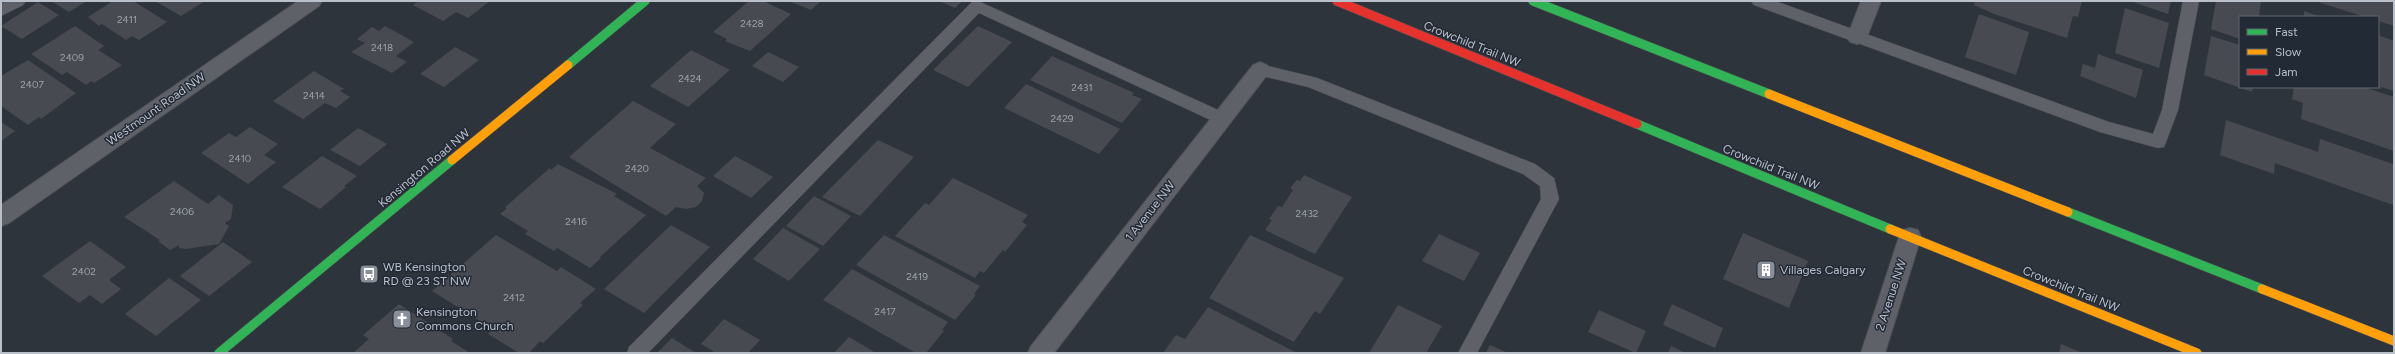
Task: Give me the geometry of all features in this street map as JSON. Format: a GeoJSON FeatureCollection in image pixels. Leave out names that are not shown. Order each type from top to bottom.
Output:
{"type":"FeatureCollection","features":[{"type":"Feature","properties":{"kind":"main road","name":"Kensington Road NW"},"geometry":{"type":"LineString","coordinates":[[219,353],[645,1]]}},
{"type":"Feature","properties":{"kind":"main road","name":"Crowchild Trail NW"},"geometry":{"type":"LineString","coordinates":[[1337,1],[1910,237],[2197,353]]}},
{"type":"Feature","properties":{"kind":"main road"},"geometry":{"type":"LineString","coordinates":[[1533,1],[2394,341]]}},
{"type":"Feature","properties":{"kind":"street","name":"Westmount Road NW"},"geometry":{"type":"LineString","coordinates":[[1,217],[312,1]]}},
{"type":"Feature","properties":{"kind":"street"},"geometry":{"type":"LineString","coordinates":[[1857,37],[1871,1]]}},
{"type":"Feature","properties":{"kind":"street","name":"1 Avenue NW"},"geometry":{"type":"LineString","coordinates":[[1040,353],[1221,118],[1260,70]]}},
{"type":"Feature","properties":{"kind":"street","name":"2 Avenue NW"},"geometry":{"type":"LineString","coordinates":[[1873,353],[1910,237]]}},
{"type":"Feature","properties":{"kind":"lane"},"geometry":{"type":"LineString","coordinates":[[1,11],[18,1]]}},
{"type":"Feature","properties":{"kind":"lane"},"geometry":{"type":"LineString","coordinates":[[1759,1],[2106,128],[2158,142],[2170,110],[2191,1]]}},
{"type":"Feature","properties":{"kind":"lane"},"geometry":{"type":"LineString","coordinates":[[636,353],[977,6],[1221,118]]}},
{"type":"Feature","properties":{"kind":"lane"},"geometry":{"type":"LineString","coordinates":[[1260,70],[1311,82],[1529,169],[1548,182],[1550,199],[1467,353]]}},
{"type":"Feature","properties":{"kind":"building"},"geometry":{"type":"Polygon","coordinates":[[[51,1],[87,1],[69,12],[51,1]]]}},
{"type":"Feature","properties":{"kind":"building"},"geometry":{"type":"Polygon","coordinates":[[[113,1],[133,1],[167,22],[139,40],[132,36],[126,40],[102,24],[99,26],[88,17],[113,1]]]}},
{"type":"Feature","properties":{"kind":"building"},"geometry":{"type":"Polygon","coordinates":[[[155,1],[205,1],[181,16],[155,1]]]}},
{"type":"Feature","properties":{"kind":"building"},"geometry":{"type":"Polygon","coordinates":[[[418,1],[490,1],[468,18],[456,12],[443,21],[413,5],[418,1]]]}},
{"type":"Feature","properties":{"kind":"building"},"geometry":{"type":"Polygon","coordinates":[[[749,1],[763,1],[791,14],[750,51],[725,41],[727,39],[713,32],[749,1]]]}},
{"type":"Feature","properties":{"kind":"building"},"geometry":{"type":"Polygon","coordinates":[[[789,1],[821,1],[811,10],[789,1]]]}},
{"type":"Feature","properties":{"kind":"building"},"geometry":{"type":"Polygon","coordinates":[[[939,1],[962,1],[955,8],[939,1]]]}},
{"type":"Feature","properties":{"kind":"building"},"geometry":{"type":"Polygon","coordinates":[[[1975,1],[2082,1],[2078,17],[2073,16],[2067,38],[1994,14],[1974,5],[1975,1]]]}},
{"type":"Feature","properties":{"kind":"building"},"geometry":{"type":"Polygon","coordinates":[[[2130,1],[2171,1],[2168,14],[2130,1]]]}},
{"type":"Feature","properties":{"kind":"building"},"geometry":{"type":"Polygon","coordinates":[[[2216,1],[2261,1],[2259,16],[2239,16],[2239,39],[2211,29],[2216,1]]]}},
{"type":"Feature","properties":{"kind":"building"},"geometry":{"type":"Polygon","coordinates":[[[2315,1],[2394,1],[2394,26],[2379,21],[2379,16],[2362,16],[2315,1]]]}},
{"type":"Feature","properties":{"kind":"building"},"geometry":{"type":"Polygon","coordinates":[[[38,2],[59,15],[22,39],[1,26],[38,2]]]}},
{"type":"Feature","properties":{"kind":"building"},"geometry":{"type":"Polygon","coordinates":[[[2125,8],[2169,23],[2159,68],[2115,53],[2125,8]]]}},
{"type":"Feature","properties":{"kind":"building"},"geometry":{"type":"Polygon","coordinates":[[[2304,11],[2318,16],[2304,16],[2304,11]]]}},
{"type":"Feature","properties":{"kind":"building"},"geometry":{"type":"Polygon","coordinates":[[[1979,14],[2029,32],[2016,75],[1965,57],[1979,14]]]}},
{"type":"Feature","properties":{"kind":"building"},"geometry":{"type":"Polygon","coordinates":[[[75,26],[104,46],[98,50],[122,65],[94,83],[91,81],[86,85],[67,72],[62,75],[31,54],[75,26]]]}},
{"type":"Feature","properties":{"kind":"building"},"geometry":{"type":"Polygon","coordinates":[[[385,26],[414,42],[396,56],[407,62],[392,73],[351,52],[365,43],[357,39],[372,27],[379,31],[385,26]]]}},
{"type":"Feature","properties":{"kind":"building"},"geometry":{"type":"Polygon","coordinates":[[[978,26],[1012,42],[968,87],[933,70],[978,26]]]}},
{"type":"Feature","properties":{"kind":"building"},"geometry":{"type":"Polygon","coordinates":[[[2379,35],[2394,41],[2394,91],[2381,87],[2381,89],[2378,88],[2379,35]]]}},
{"type":"Feature","properties":{"kind":"building"},"geometry":{"type":"Polygon","coordinates":[[[2211,36],[2239,45],[2239,87],[2204,75],[2211,36]]]}},
{"type":"Feature","properties":{"kind":"building"},"geometry":{"type":"Polygon","coordinates":[[[455,47],[479,60],[444,87],[420,74],[455,47]]]}},
{"type":"Feature","properties":{"kind":"building"},"geometry":{"type":"Polygon","coordinates":[[[691,50],[730,70],[688,107],[650,86],[691,50]]]}},
{"type":"Feature","properties":{"kind":"building"},"geometry":{"type":"Polygon","coordinates":[[[768,52],[799,67],[783,82],[752,66],[768,52]]]}},
{"type":"Feature","properties":{"kind":"building"},"geometry":{"type":"Polygon","coordinates":[[[2098,54],[2143,70],[2136,98],[2080,76],[2083,64],[2095,68],[2098,54]]]}},
{"type":"Feature","properties":{"kind":"building"},"geometry":{"type":"Polygon","coordinates":[[[1052,56],[1134,93],[1132,95],[1142,99],[1122,123],[1030,80],[1052,56]]]}},
{"type":"Feature","properties":{"kind":"building"},"geometry":{"type":"Polygon","coordinates":[[[28,60],[76,93],[41,119],[39,117],[28,125],[1,106],[1,76],[28,60]]]}},
{"type":"Feature","properties":{"kind":"building"},"geometry":{"type":"Polygon","coordinates":[[[314,71],[344,89],[340,91],[350,97],[336,108],[325,103],[303,119],[273,101],[314,71]]]}},
{"type":"Feature","properties":{"kind":"building"},"geometry":{"type":"Polygon","coordinates":[[[1026,84],[1120,129],[1099,154],[1004,108],[1026,84]]]}},
{"type":"Feature","properties":{"kind":"building"},"geometry":{"type":"Polygon","coordinates":[[[2241,88],[2253,88],[2252,92],[2241,88]]]}},
{"type":"Feature","properties":{"kind":"building"},"geometry":{"type":"Polygon","coordinates":[[[2294,88],[2367,88],[2394,97],[2394,151],[2301,119],[2303,103],[2292,99],[2294,88]]]}},
{"type":"Feature","properties":{"kind":"building"},"geometry":{"type":"Polygon","coordinates":[[[633,101],[676,124],[650,148],[706,178],[697,186],[704,193],[702,201],[696,207],[686,209],[676,207],[666,216],[569,157],[633,101]]]}},
{"type":"Feature","properties":{"kind":"building"},"geometry":{"type":"Polygon","coordinates":[[[2226,120],[2318,152],[2320,139],[2393,164],[2393,205],[2275,163],[2274,174],[2220,155],[2226,120]]]}},
{"type":"Feature","properties":{"kind":"building"},"geometry":{"type":"Polygon","coordinates":[[[1,122],[15,131],[1,141],[1,122]]]}},
{"type":"Feature","properties":{"kind":"building"},"geometry":{"type":"Polygon","coordinates":[[[250,127],[278,144],[264,155],[276,162],[248,184],[201,153],[229,133],[236,137],[250,127]]]}},
{"type":"Feature","properties":{"kind":"building"},"geometry":{"type":"Polygon","coordinates":[[[358,128],[387,144],[360,166],[330,150],[358,128]]]}},
{"type":"Feature","properties":{"kind":"building"},"geometry":{"type":"Polygon","coordinates":[[[878,140],[914,157],[860,216],[822,197],[878,140]]]}},
{"type":"Feature","properties":{"kind":"building"},"geometry":{"type":"Polygon","coordinates":[[[322,156],[357,176],[320,209],[282,187],[322,156]]]}},
{"type":"Feature","properties":{"kind":"building"},"geometry":{"type":"Polygon","coordinates":[[[735,156],[773,177],[751,198],[713,176],[735,156]]]}},
{"type":"Feature","properties":{"kind":"building"},"geometry":{"type":"Polygon","coordinates":[[[558,164],[617,194],[614,196],[646,215],[590,268],[557,248],[554,251],[525,234],[528,231],[500,214],[507,208],[505,207],[550,168],[551,170],[558,164]]]}},
{"type":"Feature","properties":{"kind":"building"},"geometry":{"type":"Polygon","coordinates":[[[1304,175],[1352,197],[1315,254],[1265,230],[1272,220],[1269,219],[1278,206],[1282,207],[1293,190],[1290,188],[1297,180],[1300,181],[1304,175]]]}},
{"type":"Feature","properties":{"kind":"building"},"geometry":{"type":"Polygon","coordinates":[[[953,178],[1028,215],[1022,222],[1027,225],[1005,252],[1003,250],[984,273],[980,271],[975,278],[895,236],[925,203],[929,205],[953,178]]]}},
{"type":"Feature","properties":{"kind":"building"},"geometry":{"type":"Polygon","coordinates":[[[174,181],[208,204],[219,195],[233,205],[231,219],[225,223],[229,226],[219,244],[186,249],[179,248],[179,245],[170,250],[158,241],[160,240],[124,217],[174,181]]]}},
{"type":"Feature","properties":{"kind":"building"},"geometry":{"type":"Polygon","coordinates":[[[814,196],[851,216],[823,246],[786,226],[814,196]]]}},
{"type":"Feature","properties":{"kind":"building"},"geometry":{"type":"Polygon","coordinates":[[[671,225],[710,247],[644,313],[604,289],[671,225]]]}},
{"type":"Feature","properties":{"kind":"building"},"geometry":{"type":"Polygon","coordinates":[[[783,228],[820,249],[789,281],[753,259],[783,228]]]}},
{"type":"Feature","properties":{"kind":"building","name":"Villages Calgary"},"geometry":{"type":"Polygon","coordinates":[[[1743,233],[1808,261],[1789,308],[1723,279],[1743,233]]]}},
{"type":"Feature","properties":{"kind":"building"},"geometry":{"type":"Polygon","coordinates":[[[1439,234],[1480,253],[1464,281],[1422,261],[1439,234]]]}},
{"type":"Feature","properties":{"kind":"building"},"geometry":{"type":"Polygon","coordinates":[[[496,235],[557,271],[561,267],[596,289],[580,303],[583,305],[543,343],[540,341],[529,353],[519,353],[488,334],[493,329],[432,291],[496,235]]]}},
{"type":"Feature","properties":{"kind":"building"},"geometry":{"type":"Polygon","coordinates":[[[884,235],[980,286],[974,294],[976,295],[955,320],[856,265],[884,235]]]}},
{"type":"Feature","properties":{"kind":"building"},"geometry":{"type":"Polygon","coordinates":[[[1250,235],[1344,278],[1320,314],[1315,311],[1294,342],[1209,298],[1250,235]]]}},
{"type":"Feature","properties":{"kind":"building"},"geometry":{"type":"Polygon","coordinates":[[[90,241],[126,267],[109,280],[121,289],[102,304],[90,295],[79,303],[42,276],[90,241]]]}},
{"type":"Feature","properties":{"kind":"building"},"geometry":{"type":"Polygon","coordinates":[[[223,242],[252,262],[209,296],[180,276],[223,242]]]}},
{"type":"Feature","properties":{"kind":"building"},"geometry":{"type":"Polygon","coordinates":[[[852,269],[948,322],[942,330],[944,331],[926,353],[916,353],[823,300],[852,269]]]}},
{"type":"Feature","properties":{"kind":"building"},"geometry":{"type":"Polygon","coordinates":[[[169,278],[201,300],[156,336],[125,314],[169,278]]]}},
{"type":"Feature","properties":{"kind":"building","name":"Kensington Commons Church"},"geometry":{"type":"Polygon","coordinates":[[[399,304],[453,339],[451,341],[470,353],[353,353],[369,339],[363,335],[399,304]]]}},
{"type":"Feature","properties":{"kind":"building"},"geometry":{"type":"Polygon","coordinates":[[[1672,304],[1723,328],[1715,348],[1663,325],[1672,304]]]}},
{"type":"Feature","properties":{"kind":"building"},"geometry":{"type":"Polygon","coordinates":[[[1398,305],[1442,326],[1426,353],[1369,353],[1398,305]]]}},
{"type":"Feature","properties":{"kind":"building"},"geometry":{"type":"Polygon","coordinates":[[[1208,307],[1297,353],[1163,353],[1176,335],[1185,339],[1208,307]]]}},
{"type":"Feature","properties":{"kind":"building"},"geometry":{"type":"Polygon","coordinates":[[[1599,310],[1646,331],[1636,353],[1588,332],[1599,310]]]}},
{"type":"Feature","properties":{"kind":"building"},"geometry":{"type":"Polygon","coordinates":[[[724,319],[760,340],[748,353],[716,353],[701,344],[724,319]]]}},
{"type":"Feature","properties":{"kind":"building"},"geometry":{"type":"Polygon","coordinates":[[[849,337],[876,353],[834,353],[849,337]]]}},
{"type":"Feature","properties":{"kind":"building"},"geometry":{"type":"Polygon","coordinates":[[[672,338],[696,353],[657,353],[672,338]]]}},
{"type":"Feature","properties":{"kind":"building"},"geometry":{"type":"Polygon","coordinates":[[[2061,344],[2083,353],[2059,353],[2061,344]]]}},
{"type":"Feature","properties":{"kind":"building"},"geometry":{"type":"Polygon","coordinates":[[[1490,345],[1508,353],[1486,353],[1490,345]]]}},
{"type":"Feature","properties":{"kind":"building"},"geometry":{"type":"Polygon","coordinates":[[[1671,346],[1686,353],[1668,353],[1671,346]]]}},
{"type":"Feature","properties":{"kind":"traffic: fast"},"geometry":{"type":"LineString","coordinates":[[568,65],[645,1]]}},
{"type":"Feature","properties":{"kind":"traffic: fast"},"geometry":{"type":"LineString","coordinates":[[1533,1],[1769,94]]}},
{"type":"Feature","properties":{"kind":"traffic: fast"},"geometry":{"type":"LineString","coordinates":[[1637,124],[1890,229]]}},
{"type":"Feature","properties":{"kind":"traffic: fast"},"geometry":{"type":"LineString","coordinates":[[219,353],[452,160]]}},
{"type":"Feature","properties":{"kind":"traffic: fast"},"geometry":{"type":"LineString","coordinates":[[2068,212],[2262,289]]}},
{"type":"Feature","properties":{"kind":"traffic: slow"},"geometry":{"type":"LineString","coordinates":[[452,160],[568,65]]}},
{"type":"Feature","properties":{"kind":"traffic: slow"},"geometry":{"type":"LineString","coordinates":[[1769,94],[2068,212]]}},
{"type":"Feature","properties":{"kind":"traffic: slow"},"geometry":{"type":"LineString","coordinates":[[1890,229],[2197,353]]}},
{"type":"Feature","properties":{"kind":"traffic: slow"},"geometry":{"type":"LineString","coordinates":[[2262,289],[2394,341]]}},
{"type":"Feature","properties":{"kind":"traffic: jam"},"geometry":{"type":"LineString","coordinates":[[1337,1],[1637,124]]}},
{"type":"Feature","properties":{"kind":"place","name":"Villages Calgary"},"geometry":{"type":"Point","coordinates":[1766,270]}},
{"type":"Feature","properties":{"kind":"place","name":"WB Kensington RD @ 23 ST NW"},"geometry":{"type":"Point","coordinates":[369,274]}},
{"type":"Feature","properties":{"kind":"place","name":"Kensington Commons Church"},"geometry":{"type":"Point","coordinates":[402,319]}}]}
